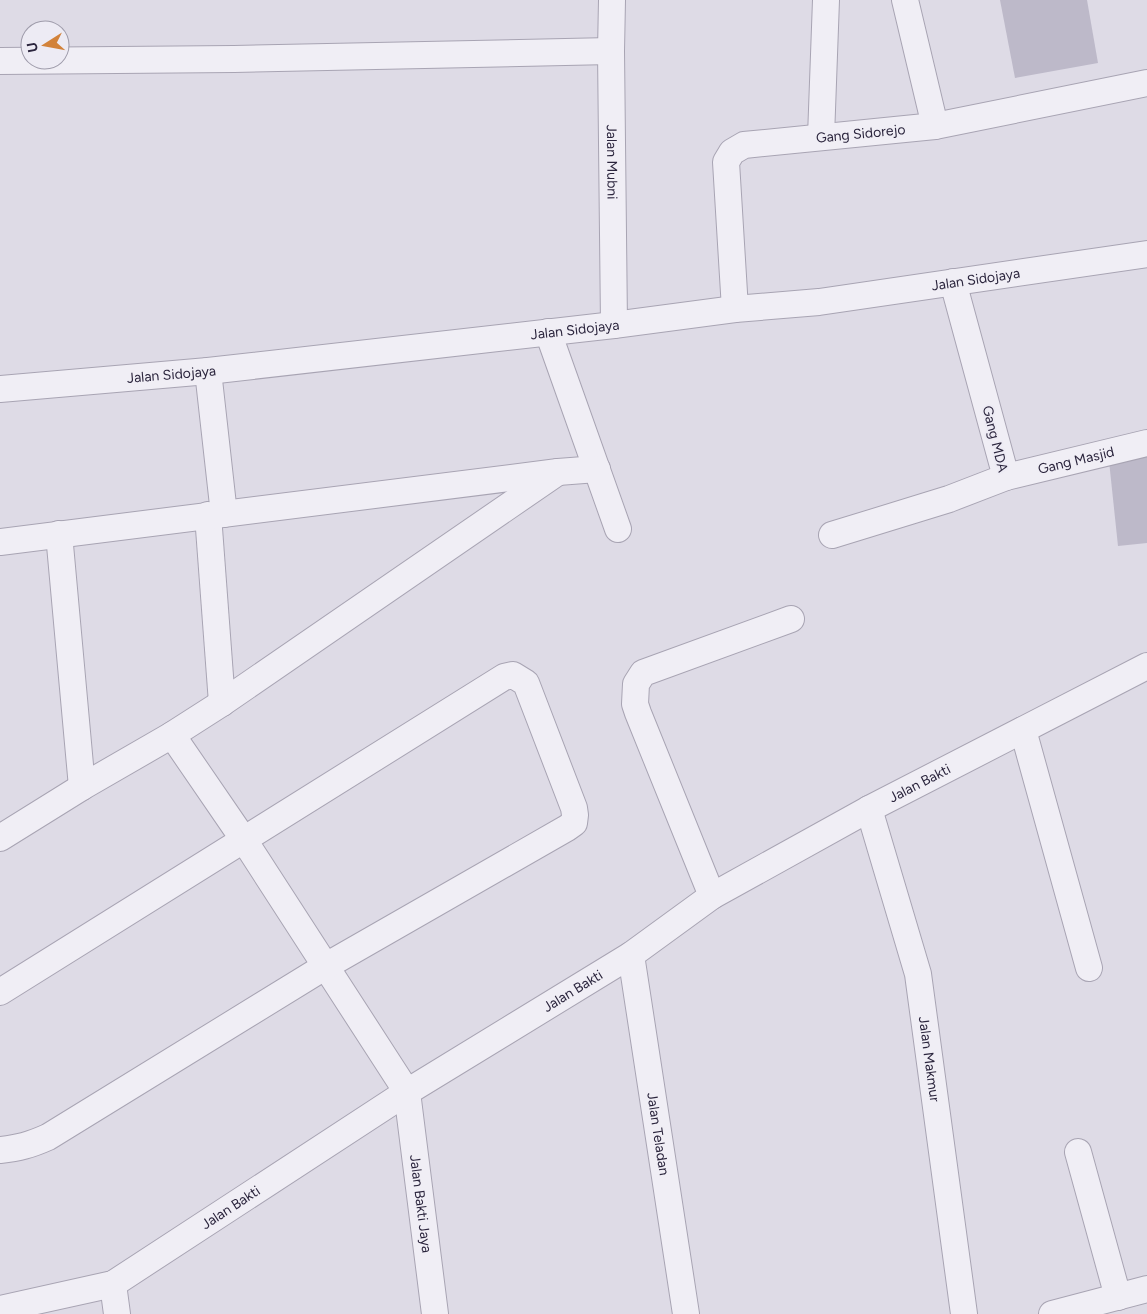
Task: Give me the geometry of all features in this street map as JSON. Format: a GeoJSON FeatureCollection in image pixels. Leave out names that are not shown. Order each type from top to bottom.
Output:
{"type":"FeatureCollection","features":[{"type":"Feature","properties":{"kind":"street","name":"Jalan Mubni"},"geometry":{"type":"LineString","coordinates":[[612,0],[614,325]]}},
{"type":"Feature","properties":{"kind":"street"},"geometry":{"type":"LineString","coordinates":[[821,137],[826,0]]}},
{"type":"Feature","properties":{"kind":"street"},"geometry":{"type":"LineString","coordinates":[[904,0],[935,126]]}},
{"type":"Feature","properties":{"kind":"street"},"geometry":{"type":"LineString","coordinates":[[0,61],[234,59],[611,51]]}},
{"type":"Feature","properties":{"kind":"street","name":"Gang Sidorejo"},"geometry":{"type":"LineString","coordinates":[[735,308],[726,162],[732,152],[744,145],[935,126],[1147,83]]}},
{"type":"Feature","properties":{"kind":"street","name":"Jalan Sidojaya"},"geometry":{"type":"LineString","coordinates":[[0,389],[208,371],[614,325],[735,308],[819,302],[1147,254]]}},
{"type":"Feature","properties":{"kind":"street","name":"Gang MDA"},"geometry":{"type":"LineString","coordinates":[[832,534],[949,499],[1006,478],[953,282]]}},
{"type":"Feature","properties":{"kind":"street"},"geometry":{"type":"LineString","coordinates":[[548,332],[618,529]]}},
{"type":"Feature","properties":{"kind":"street"},"geometry":{"type":"LineString","coordinates":[[208,371],[216,514],[222,703]]}},
{"type":"Feature","properties":{"kind":"street","name":"Gang Masjid"},"geometry":{"type":"LineString","coordinates":[[1006,478],[1147,443]]}},
{"type":"Feature","properties":{"kind":"street"},"geometry":{"type":"LineString","coordinates":[[0,542],[558,472],[597,469]]}},
{"type":"Feature","properties":{"kind":"street"},"geometry":{"type":"LineString","coordinates":[[0,838],[222,703],[558,472]]}},
{"type":"Feature","properties":{"kind":"street"},"geometry":{"type":"LineString","coordinates":[[59,534],[82,787]]}},
{"type":"Feature","properties":{"kind":"street"},"geometry":{"type":"LineString","coordinates":[[712,896],[638,713],[635,704],[636,684],[642,673],[791,619]]}},
{"type":"Feature","properties":{"kind":"street","name":"Jalan Bakti"},"geometry":{"type":"LineString","coordinates":[[0,1309],[112,1284],[407,1092],[631,955],[712,896],[869,809],[1147,666]]}},
{"type":"Feature","properties":{"kind":"street"},"geometry":{"type":"LineString","coordinates":[[0,992],[504,677],[513,675],[526,682],[574,808],[574,823],[326,966],[48,1137],[29,1146],[0,1150]]}},
{"type":"Feature","properties":{"kind":"street"},"geometry":{"type":"LineString","coordinates":[[1023,730],[1089,968]]}},
{"type":"Feature","properties":{"kind":"street"},"geometry":{"type":"LineString","coordinates":[[172,735],[244,840],[407,1092]]}},
{"type":"Feature","properties":{"kind":"street","name":"Jalan Makmur"},"geometry":{"type":"LineString","coordinates":[[869,809],[918,974],[964,1314]]}},
{"type":"Feature","properties":{"kind":"street","name":"Jalan Teladan"},"geometry":{"type":"LineString","coordinates":[[631,955],[686,1314]]}},
{"type":"Feature","properties":{"kind":"street","name":"Jalan Bakti Jaya"},"geometry":{"type":"LineString","coordinates":[[407,1092],[435,1314]]}},
{"type":"Feature","properties":{"kind":"street"},"geometry":{"type":"LineString","coordinates":[[1078,1152],[1118,1297]]}},
{"type":"Feature","properties":{"kind":"street"},"geometry":{"type":"LineString","coordinates":[[112,1284],[117,1314]]}},
{"type":"Feature","properties":{"kind":"street"},"geometry":{"type":"LineString","coordinates":[[1052,1314],[1147,1289]]}},
{"type":"Feature","properties":{"kind":"building"},"geometry":{"type":"Polygon","coordinates":[[[1000,0],[1087,0],[1098,63],[1015,78],[1000,0]]]}},
{"type":"Feature","properties":{"kind":"building"},"geometry":{"type":"Polygon","coordinates":[[[1147,457],[1147,543],[1118,546],[1109,461],[1147,457]]]}}]}
